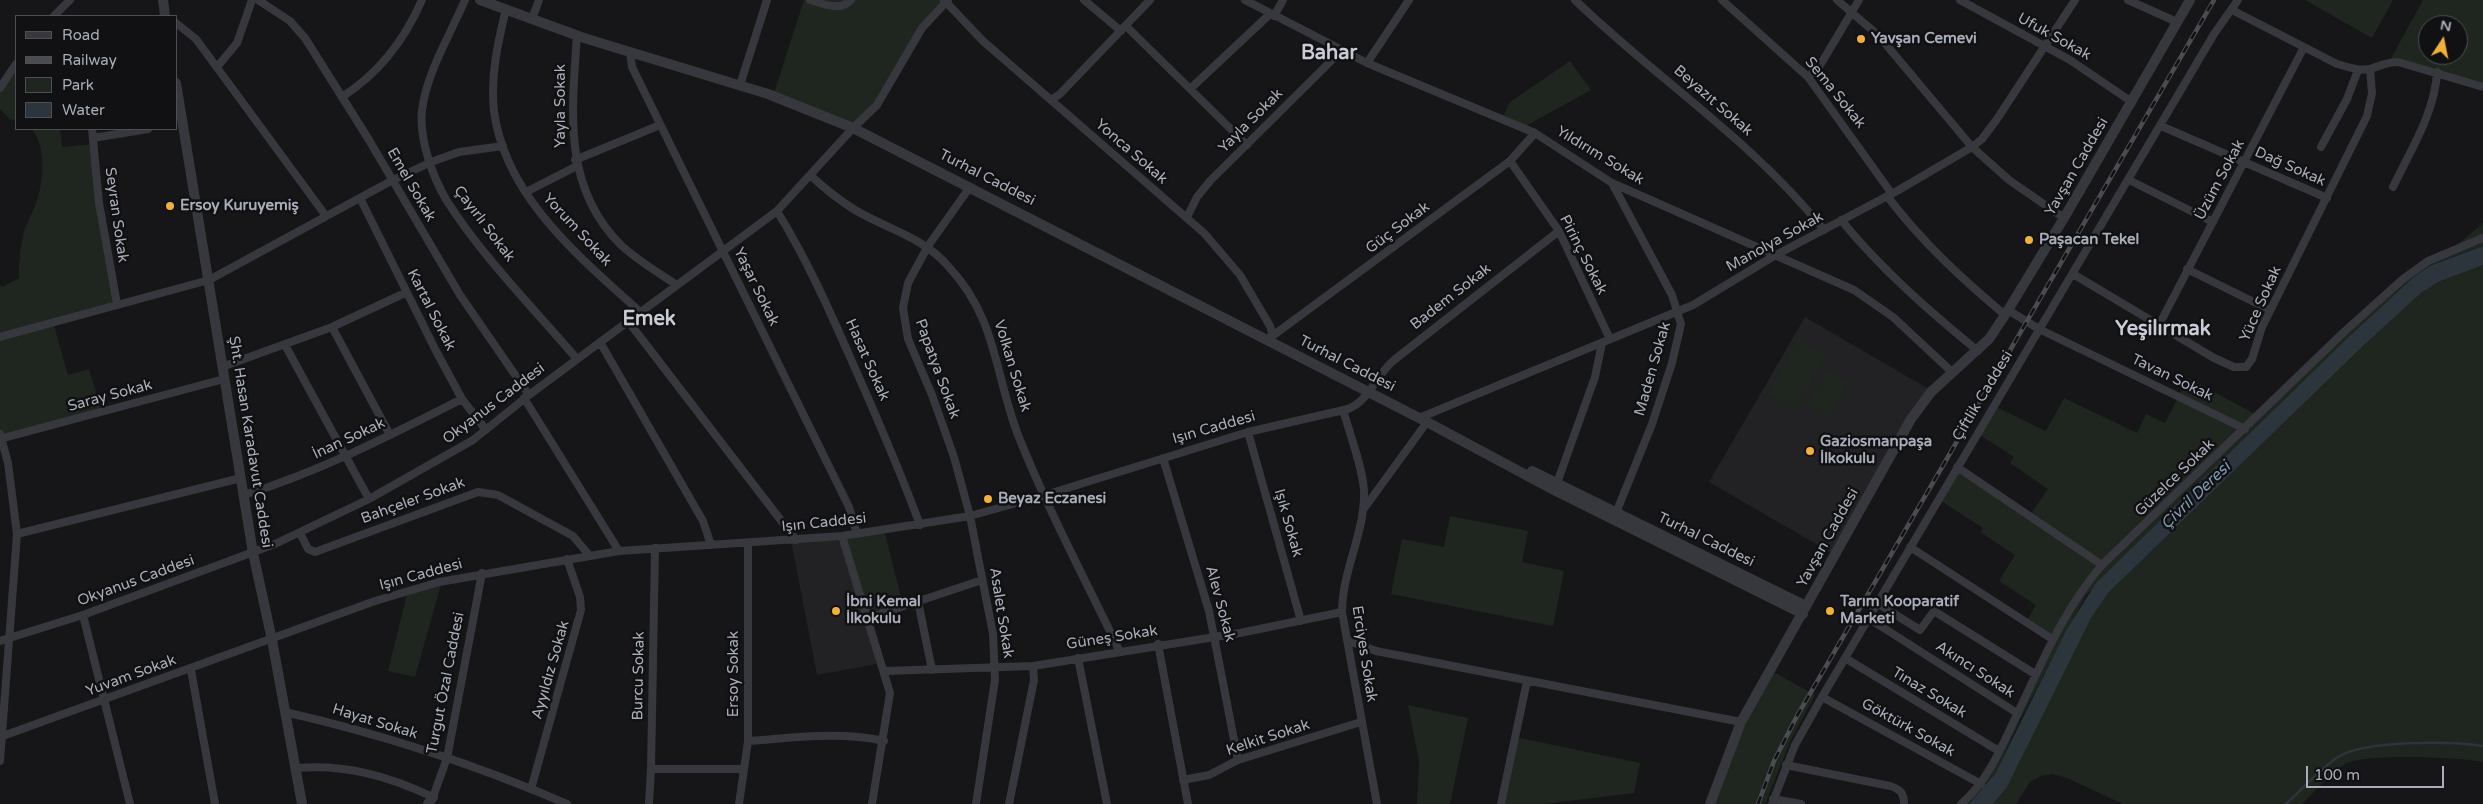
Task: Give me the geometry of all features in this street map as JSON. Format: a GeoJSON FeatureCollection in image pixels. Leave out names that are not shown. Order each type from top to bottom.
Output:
{"type":"FeatureCollection","features":[{"type":"Feature","properties":{"kind":"street"},"geometry":{"type":"LineString","coordinates":[[55,15],[70,0]]}},
{"type":"Feature","properties":{"kind":"street"},"geometry":{"type":"LineString","coordinates":[[163,0],[165,15]]}},
{"type":"Feature","properties":{"kind":"street"},"geometry":{"type":"LineString","coordinates":[[217,67],[237,43],[252,0]]}},
{"type":"Feature","properties":{"kind":"street","name":"Emel Sokak"},"geometry":{"type":"LineString","coordinates":[[258,0],[284,16],[300,32],[342,97],[460,295],[526,397],[619,551]]}},
{"type":"Feature","properties":{"kind":"street"},"geometry":{"type":"LineString","coordinates":[[342,97],[364,82],[381,64],[407,28],[422,0]]}},
{"type":"Feature","properties":{"kind":"street","name":"Çayırlı Sokak"},"geometry":{"type":"LineString","coordinates":[[465,0],[432,74],[424,101],[422,122],[430,162],[446,199],[465,226],[577,360]]}},
{"type":"Feature","properties":{"kind":"street","name":"Turhal Caddesi"},"geometry":{"type":"LineString","coordinates":[[480,0],[577,35],[740,85],[853,128],[1270,339],[1605,516],[1805,610]]}},
{"type":"Feature","properties":{"kind":"street"},"geometry":{"type":"LineString","coordinates":[[532,19],[539,0]]}},
{"type":"Feature","properties":{"kind":"street"},"geometry":{"type":"LineString","coordinates":[[740,85],[767,0]]}},
{"type":"Feature","properties":{"kind":"street"},"geometry":{"type":"LineString","coordinates":[[810,0],[835,6],[847,4],[851,0]]}},
{"type":"Feature","properties":{"kind":"street"},"geometry":{"type":"LineString","coordinates":[[1084,0],[1124,28],[1190,88],[1247,145]]}},
{"type":"Feature","properties":{"kind":"street"},"geometry":{"type":"LineString","coordinates":[[1050,100],[1060,94],[1150,0]]}},
{"type":"Feature","properties":{"kind":"street","name":"Yıldırım Sokak"},"geometry":{"type":"LineString","coordinates":[[1245,0],[1367,63],[1535,133],[1612,183],[1832,280],[1879,306],[1952,372]]}},
{"type":"Feature","properties":{"kind":"street"},"geometry":{"type":"LineString","coordinates":[[1190,88],[1272,15],[1283,0]]}},
{"type":"Feature","properties":{"kind":"street"},"geometry":{"type":"LineString","coordinates":[[1367,63],[1409,0]]}},
{"type":"Feature","properties":{"kind":"street","name":"Beyazıt Sokak"},"geometry":{"type":"LineString","coordinates":[[1575,0],[1720,124],[1785,184],[1824,230]]}},
{"type":"Feature","properties":{"kind":"street","name":"Sema Sokak"},"geometry":{"type":"LineString","coordinates":[[1722,0],[1808,77],[1890,195],[1929,247],[1954,272],[2007,313]]}},
{"type":"Feature","properties":{"kind":"street"},"geometry":{"type":"LineString","coordinates":[[1837,0],[1854,12],[1878,35],[1972,147],[2009,180],[2064,218]]}},
{"type":"Feature","properties":{"kind":"street"},"geometry":{"type":"LineString","coordinates":[[1808,77],[1819,67],[1854,12],[1859,0]]}},
{"type":"Feature","properties":{"kind":"street","name":"Ufuk Sokak"},"geometry":{"type":"LineString","coordinates":[[1960,0],[2102,80],[2132,102]]}},
{"type":"Feature","properties":{"kind":"street","name":"Manolya Sokak"},"geometry":{"type":"LineString","coordinates":[[1423,420],[1703,300],[1774,256],[1890,195],[1972,147],[1982,139],[1997,119],[2075,0]]}},
{"type":"Feature","properties":{"kind":"street"},"geometry":{"type":"LineString","coordinates":[[2128,0],[2177,22]]}},
{"type":"Feature","properties":{"kind":"street","name":"Yavşan Caddesi"},"geometry":{"type":"LineString","coordinates":[[1710,804],[1741,722],[1911,419],[1931,392],[1978,351],[2007,313],[2190,0]]}},
{"type":"Feature","properties":{"kind":"street","name":"Çiftlik Caddesi"},"geometry":{"type":"LineString","coordinates":[[1772,801],[1786,765],[1822,697],[2214,34],[2238,0]]}},
{"type":"Feature","properties":{"kind":"street","name":"Yonca Sokak"},"geometry":{"type":"LineString","coordinates":[[946,1],[983,41],[1187,217],[1240,275],[1270,326],[1270,339]]}},
{"type":"Feature","properties":{"kind":"street","name":"Okyanus Caddesi"},"geometry":{"type":"LineString","coordinates":[[0,641],[9,640],[83,615],[253,553],[300,533],[430,466],[486,430],[526,397],[777,211],[882,98],[916,36],[946,1]]}},
{"type":"Feature","properties":{"kind":"street","name":"Yorum Sokak"},"geometry":{"type":"LineString","coordinates":[[506,9],[496,61],[493,93],[497,129],[513,171],[526,192],[569,244],[640,312]]}},
{"type":"Feature","properties":{"kind":"street"},"geometry":{"type":"LineString","coordinates":[[2232,10],[2337,64],[2358,70],[2370,69],[2389,62],[2436,72],[2483,87]]}},
{"type":"Feature","properties":{"kind":"street"},"geometry":{"type":"LineString","coordinates":[[178,25],[196,39],[326,216]]}},
{"type":"Feature","properties":{"kind":"street","name":"Yayla Sokak"},"geometry":{"type":"LineString","coordinates":[[577,35],[572,124],[576,163],[593,205],[610,233],[634,255],[677,285]]}},
{"type":"Feature","properties":{"kind":"street","name":"Üzüm Sokak"},"geometry":{"type":"LineString","coordinates":[[2159,325],[2304,47]]}},
{"type":"Feature","properties":{"kind":"street","name":"Yayla Sokak"},"geometry":{"type":"LineString","coordinates":[[1187,217],[1202,189],[1342,50]]}},
{"type":"Feature","properties":{"kind":"street","name":"Yaşar Sokak"},"geometry":{"type":"LineString","coordinates":[[630,52],[632,67],[660,125],[850,507],[857,534]]}},
{"type":"Feature","properties":{"kind":"street"},"geometry":{"type":"LineString","coordinates":[[0,88],[15,66]]}},
{"type":"Feature","properties":{"kind":"street","name":"Yüce Sokak"},"geometry":{"type":"LineString","coordinates":[[2073,274],[2214,358],[2242,368],[2251,362],[2258,336],[2270,310],[2370,107],[2372,93],[2370,69]]}},
{"type":"Feature","properties":{"kind":"street"},"geometry":{"type":"LineString","coordinates":[[2321,147],[2347,99],[2358,70]]}},
{"type":"Feature","properties":{"kind":"street"},"geometry":{"type":"LineString","coordinates":[[2393,187],[2429,111],[2435,93],[2436,72]]}},
{"type":"Feature","properties":{"kind":"street","name":"Şht. Hasan Karadavut Caddesi"},"geometry":{"type":"LineString","coordinates":[[178,103],[253,553],[272,640],[302,804]]}},
{"type":"Feature","properties":{"kind":"street"},"geometry":{"type":"LineString","coordinates":[[526,192],[576,163],[660,125]]}},
{"type":"Feature","properties":{"kind":"street","name":"Dağ Sokak"},"geometry":{"type":"LineString","coordinates":[[2160,126],[2326,198]]}},
{"type":"Feature","properties":{"kind":"street","name":"Seyran Sokak"},"geometry":{"type":"LineString","coordinates":[[92,130],[99,203],[117,304]]}},
{"type":"Feature","properties":{"kind":"street"},"geometry":{"type":"LineString","coordinates":[[93,138],[142,130]]}},
{"type":"Feature","properties":{"kind":"street","name":"Güç Sokak"},"geometry":{"type":"LineString","coordinates":[[1270,339],[1510,161],[1535,133]]}},
{"type":"Feature","properties":{"kind":"street"},"geometry":{"type":"LineString","coordinates":[[0,337],[209,280],[391,181],[430,162],[459,152],[503,146]]}},
{"type":"Feature","properties":{"kind":"street","name":"Pirinç Sokak"},"geometry":{"type":"LineString","coordinates":[[1510,161],[1559,232],[1606,341]]}},
{"type":"Feature","properties":{"kind":"street","name":"Volkan Sokak"},"geometry":{"type":"LineString","coordinates":[[810,175],[856,210],[928,246],[961,280],[984,319],[1018,433],[1045,495],[1119,650]]}},
{"type":"Feature","properties":{"kind":"street"},"geometry":{"type":"LineString","coordinates":[[2129,180],[2213,222]]}},
{"type":"Feature","properties":{"kind":"street","name":"Maden Sokak"},"geometry":{"type":"LineString","coordinates":[[1612,183],[1679,311],[1681,324],[1672,364],[1652,424],[1616,513]]}},
{"type":"Feature","properties":{"kind":"street","name":"Papatya Sokak"},"geometry":{"type":"LineString","coordinates":[[970,187],[928,246],[905,293],[902,308],[904,324],[948,440],[970,516]]}},
{"type":"Feature","properties":{"kind":"street","name":"Kartal Sokak"},"geometry":{"type":"LineString","coordinates":[[360,198],[405,292],[462,399],[486,430]]}},
{"type":"Feature","properties":{"kind":"street","name":"Hasat Sokak"},"geometry":{"type":"LineString","coordinates":[[777,211],[800,247],[822,294],[901,474],[920,525]]}},
{"type":"Feature","properties":{"kind":"street"},"geometry":{"type":"LineString","coordinates":[[1842,220],[1863,246],[1904,286],[1978,351]]}},
{"type":"Feature","properties":{"kind":"street","name":"Badem Sokak"},"geometry":{"type":"LineString","coordinates":[[1368,392],[1381,372],[1394,360],[1559,232]]}},
{"type":"Feature","properties":{"kind":"street","name":"Güzelce Sokak"},"geometry":{"type":"LineString","coordinates":[[1961,804],[1981,784],[1999,751],[2052,639],[2082,590],[2102,566],[2246,429],[2345,331],[2412,271],[2441,255],[2483,238]]}},
{"type":"Feature","properties":{"kind":"street"},"geometry":{"type":"LineString","coordinates":[[2187,269],[2270,310]]}},
{"type":"Feature","properties":{"kind":"street"},"geometry":{"type":"LineString","coordinates":[[222,367],[332,327],[405,292]]}},
{"type":"Feature","properties":{"kind":"street","name":"Tavan Sokak"},"geometry":{"type":"LineString","coordinates":[[2007,313],[2246,429]]}},
{"type":"Feature","properties":{"kind":"street"},"geometry":{"type":"LineString","coordinates":[[628,321],[796,540]]}},
{"type":"Feature","properties":{"kind":"street"},"geometry":{"type":"LineString","coordinates":[[332,327],[390,435]]}},
{"type":"Feature","properties":{"kind":"street"},"geometry":{"type":"LineString","coordinates":[[1557,482],[1606,341]]}},
{"type":"Feature","properties":{"kind":"street"},"geometry":{"type":"LineString","coordinates":[[600,342],[703,521],[711,545]]}},
{"type":"Feature","properties":{"kind":"street"},"geometry":{"type":"LineString","coordinates":[[285,345],[369,499]]}},
{"type":"Feature","properties":{"kind":"street","name":"Saray Sokak"},"geometry":{"type":"LineString","coordinates":[[1,437],[224,379]]}},
{"type":"Feature","properties":{"kind":"street","name":"Işın Caddesi"},"geometry":{"type":"LineString","coordinates":[[272,640],[398,594],[439,582],[482,573],[619,551],[842,536],[970,516],[1045,495],[1248,432],[1343,410],[1358,404],[1368,392]]}},
{"type":"Feature","properties":{"kind":"street","name":"İnan Sokak"},"geometry":{"type":"LineString","coordinates":[[244,494],[282,483],[347,457],[462,399]]}},
{"type":"Feature","properties":{"kind":"street","name":"Erciyes Sokak"},"geometry":{"type":"LineString","coordinates":[[1343,410],[1364,490],[1363,510],[1344,583],[1342,612],[1377,804]]}},
{"type":"Feature","properties":{"kind":"street","name":"Erciyes Sokak"},"geometry":{"type":"LineString","coordinates":[[1363,510],[1423,420]]}},
{"type":"Feature","properties":{"kind":"street","name":"Işık Sokak"},"geometry":{"type":"LineString","coordinates":[[1248,432],[1301,621]]}},
{"type":"Feature","properties":{"kind":"street"},"geometry":{"type":"LineString","coordinates":[[0,761],[17,534],[1,437]]}},
{"type":"Feature","properties":{"kind":"street","name":"Turhal Caddesi"},"geometry":{"type":"LineString","coordinates":[[1457,438],[1557,482],[1805,610]]}},
{"type":"Feature","properties":{"kind":"street","name":"Alev Sokak"},"geometry":{"type":"LineString","coordinates":[[1162,458],[1215,637],[1238,760]]}},
{"type":"Feature","properties":{"kind":"street"},"geometry":{"type":"LineString","coordinates":[[1957,467],[2102,566]]}},
{"type":"Feature","properties":{"kind":"street"},"geometry":{"type":"LineString","coordinates":[[17,534],[241,478]]}},
{"type":"Feature","properties":{"kind":"street","name":"Bahçeler Sokak"},"geometry":{"type":"LineString","coordinates":[[300,533],[308,549],[315,552],[428,509],[478,492],[487,492],[498,494],[573,536],[590,555]]}},
{"type":"Feature","properties":{"kind":"street","name":"Asalet Sokak"},"geometry":{"type":"LineString","coordinates":[[970,516],[993,634],[996,668],[976,804]]}},
{"type":"Feature","properties":{"kind":"street"},"geometry":{"type":"LineString","coordinates":[[842,536],[890,693],[884,741],[872,804]]}},
{"type":"Feature","properties":{"kind":"street","name":"Ersoy Sokak"},"geometry":{"type":"LineString","coordinates":[[739,804],[748,741],[748,543]]}},
{"type":"Feature","properties":{"kind":"street"},"geometry":{"type":"LineString","coordinates":[[1910,547],[2052,639]]}},
{"type":"Feature","properties":{"kind":"street","name":"Burcu Sokak"},"geometry":{"type":"LineString","coordinates":[[649,804],[652,768],[655,548]]}},
{"type":"Feature","properties":{"kind":"street","name":"Ayyıldız Sokak"},"geometry":{"type":"LineString","coordinates":[[531,789],[580,616],[580,596],[567,559]]}},
{"type":"Feature","properties":{"kind":"street","name":"Turgut Özal Caddesi"},"geometry":{"type":"LineString","coordinates":[[430,802],[447,758],[482,573]]}},
{"type":"Feature","properties":{"kind":"street"},"geometry":{"type":"LineString","coordinates":[[868,618],[982,580]]}},
{"type":"Feature","properties":{"kind":"street"},"geometry":{"type":"LineString","coordinates":[[918,601],[932,670]]}},
{"type":"Feature","properties":{"kind":"street"},"geometry":{"type":"LineString","coordinates":[[1877,603],[1920,630],[1934,611],[2035,674]]}},
{"type":"Feature","properties":{"kind":"street","name":"Güneş Sokak"},"geometry":{"type":"LineString","coordinates":[[884,671],[1033,666],[1119,650],[1215,637],[1342,612]]}},
{"type":"Feature","properties":{"kind":"street"},"geometry":{"type":"LineString","coordinates":[[83,615],[130,804]]}},
{"type":"Feature","properties":{"kind":"street","name":"Akıncı Sokak"},"geometry":{"type":"LineString","coordinates":[[1868,618],[2017,713]]}},
{"type":"Feature","properties":{"kind":"street"},"geometry":{"type":"LineString","coordinates":[[0,636],[9,640]]}},
{"type":"Feature","properties":{"kind":"street","name":"Yuvam Sokak"},"geometry":{"type":"LineString","coordinates":[[1,737],[272,640]]}},
{"type":"Feature","properties":{"kind":"street"},"geometry":{"type":"LineString","coordinates":[[1347,640],[1376,651],[1741,722]]}},
{"type":"Feature","properties":{"kind":"street"},"geometry":{"type":"LineString","coordinates":[[1158,644],[1186,804]]}},
{"type":"Feature","properties":{"kind":"street"},"geometry":{"type":"LineString","coordinates":[[1078,658],[1107,804]]}},
{"type":"Feature","properties":{"kind":"street","name":"Tınaz Sokak"},"geometry":{"type":"LineString","coordinates":[[1845,658],[1999,751]]}},
{"type":"Feature","properties":{"kind":"street"},"geometry":{"type":"LineString","coordinates":[[1009,804],[1034,680],[1033,666]]}},
{"type":"Feature","properties":{"kind":"street"},"geometry":{"type":"LineString","coordinates":[[191,670],[215,804]]}},
{"type":"Feature","properties":{"kind":"street"},"geometry":{"type":"LineString","coordinates":[[1501,804],[1527,681]]}},
{"type":"Feature","properties":{"kind":"street","name":"Göktürk Sokak"},"geometry":{"type":"LineString","coordinates":[[1822,697],[1981,784]]}},
{"type":"Feature","properties":{"kind":"street","name":"Hayat Sokak"},"geometry":{"type":"LineString","coordinates":[[285,712],[447,758],[567,804]]}},
{"type":"Feature","properties":{"kind":"street","name":"Kelkit Sokak"},"geometry":{"type":"LineString","coordinates":[[1183,780],[1209,774],[1238,760],[1361,722]]}},
{"type":"Feature","properties":{"kind":"street"},"geometry":{"type":"LineString","coordinates":[[748,741],[819,736],[868,738],[884,741]]}},
{"type":"Feature","properties":{"kind":"street"},"geometry":{"type":"LineString","coordinates":[[1786,765],[1890,786],[1902,793],[1904,804]]}},
{"type":"Feature","properties":{"kind":"street"},"geometry":{"type":"LineString","coordinates":[[296,768],[335,767],[374,774],[402,783],[430,802]]}},
{"type":"Feature","properties":{"kind":"street"},"geometry":{"type":"LineString","coordinates":[[652,768],[744,769]]}},
{"type":"Feature","properties":{"kind":"street"},"geometry":{"type":"LineString","coordinates":[[1772,801],[1801,804]]}},
{"type":"Feature","properties":{"kind":"shaded area","name":"Gaziosmanpaşa İlkokulu"},"geometry":{"type":"Polygon","coordinates":[[[1805,317],[1932,391],[1835,555],[1709,482],[1805,317]]]}},
{"type":"Feature","properties":{"kind":"shaded area","name":"İbni Kemal İlkokulu"},"geometry":{"type":"Polygon","coordinates":[[[842,536],[882,663],[817,675],[791,540],[842,536]]]}},
{"type":"Feature","properties":{"kind":"green space"},"geometry":{"type":"Polygon","coordinates":[[[804,0],[948,0],[926,22],[882,98],[853,128],[773,96],[804,0]]]}},
{"type":"Feature","properties":{"kind":"green space"},"geometry":{"type":"Polygon","coordinates":[[[2305,0],[2393,0],[2372,38],[2305,0]]]}},
{"type":"Feature","properties":{"kind":"green space"},"geometry":{"type":"Polygon","coordinates":[[[2423,0],[2483,0],[2483,87],[2389,62],[2423,0]]]}},
{"type":"Feature","properties":{"kind":"green space"},"geometry":{"type":"Polygon","coordinates":[[[1570,61],[1591,90],[1522,128],[1502,119],[1510,102],[1570,61]]]}},
{"type":"Feature","properties":{"kind":"green space"},"geometry":{"type":"Polygon","coordinates":[[[15,66],[15,121],[10,119],[0,109],[0,88],[15,66]]]}},
{"type":"Feature","properties":{"kind":"green space"},"geometry":{"type":"Polygon","coordinates":[[[33,130],[60,130],[62,147],[93,144],[117,304],[53,322],[68,375],[89,369],[102,412],[3,439],[0,434],[0,285],[2,287],[19,278],[24,232],[36,204],[41,183],[42,154],[37,136],[33,130]]]}},
{"type":"Feature","properties":{"kind":"green space"},"geometry":{"type":"Polygon","coordinates":[[[2483,223],[2483,246],[2430,266],[2086,595],[2021,718],[1995,774],[1969,804],[1961,804],[1981,784],[2052,639],[2026,622],[2036,605],[1999,581],[2015,555],[1980,532],[1983,528],[1938,499],[1957,467],[2029,516],[2048,489],[2010,463],[2014,457],[1977,433],[1994,406],[2046,431],[2064,398],[2137,433],[2146,414],[2165,423],[2188,378],[2259,416],[2403,279],[2449,252],[2483,223]]]}},
{"type":"Feature","properties":{"kind":"green space"},"geometry":{"type":"Polygon","coordinates":[[[2483,265],[2483,762],[2412,757],[2371,758],[2355,761],[2339,768],[2302,804],[2123,804],[2067,778],[2052,774],[2041,776],[2030,782],[2016,804],[1993,804],[2015,771],[2076,643],[2108,593],[2363,346],[2421,293],[2438,282],[2483,265]]]}},
{"type":"Feature","properties":{"kind":"green space"},"geometry":{"type":"Polygon","coordinates":[[[1798,340],[1826,355],[1795,410],[1767,395],[1798,340]]]}},
{"type":"Feature","properties":{"kind":"green space"},"geometry":{"type":"Polygon","coordinates":[[[1827,370],[1849,382],[1828,419],[1806,408],[1827,370]]]}},
{"type":"Feature","properties":{"kind":"green space"},"geometry":{"type":"Polygon","coordinates":[[[1450,516],[1528,531],[1522,562],[1564,571],[1553,626],[1391,594],[1402,539],[1444,547],[1450,516]]]}},
{"type":"Feature","properties":{"kind":"green space"},"geometry":{"type":"Polygon","coordinates":[[[884,530],[903,605],[868,618],[842,536],[884,530]]]}},
{"type":"Feature","properties":{"kind":"green space"},"geometry":{"type":"Polygon","coordinates":[[[442,581],[415,677],[388,671],[408,590],[442,581]]]}},
{"type":"Feature","properties":{"kind":"green space"},"geometry":{"type":"Polygon","coordinates":[[[1770,670],[1815,695],[1790,742],[1765,804],[1710,804],[1770,670]]]}},
{"type":"Feature","properties":{"kind":"green space"},"geometry":{"type":"Polygon","coordinates":[[[1408,705],[1468,718],[1450,804],[1417,804],[1419,761],[1408,705]]]}},
{"type":"Feature","properties":{"kind":"green space"},"geometry":{"type":"Polygon","coordinates":[[[1515,737],[1640,763],[1634,793],[1543,804],[1501,804],[1515,737]]]}},
{"type":"Feature","properties":{"kind":"water","name":"Çivril Deresi"},"geometry":{"type":"Polygon","coordinates":[[[2483,246],[2483,265],[2438,282],[2421,293],[2363,346],[2108,593],[2091,618],[2007,787],[1993,804],[1969,804],[1995,774],[2067,629],[2096,583],[2352,334],[2414,277],[2430,266],[2483,246]]]}},
{"type":"Feature","properties":{"kind":"waterway"},"geometry":{"type":"LineString","coordinates":[[2286,804],[2324,768],[2338,757],[2351,751],[2368,747],[2409,743],[2451,743],[2483,746]]}},
{"type":"Feature","properties":{"kind":"railway"},"geometry":{"type":"LineString","coordinates":[[1758,804],[1774,761],[1797,716],[2214,0]]}},
{"type":"Feature","properties":{"kind":"place","name":"Yavşan Cemevi"},"geometry":{"type":"Point","coordinates":[1861,39]}},
{"type":"Feature","properties":{"kind":"place","name":"Ersoy Kuruyemiş"},"geometry":{"type":"Point","coordinates":[170,206]}},
{"type":"Feature","properties":{"kind":"place","name":"Paşacan Tekel"},"geometry":{"type":"Point","coordinates":[2029,240]}},
{"type":"Feature","properties":{"kind":"place","name":"Gaziosmanpaşa İlkokulu"},"geometry":{"type":"Point","coordinates":[1810,451]}},
{"type":"Feature","properties":{"kind":"place","name":"Beyaz Eczanesi"},"geometry":{"type":"Point","coordinates":[988,499]}},
{"type":"Feature","properties":{"kind":"place","name":"İbni Kemal İlkokulu"},"geometry":{"type":"Point","coordinates":[836,611]}},
{"type":"Feature","properties":{"kind":"place","name":"Tarım Kooparatif Marketi"},"geometry":{"type":"Point","coordinates":[1830,611]}},
{"type":"Feature","properties":{"kind":"district","name":"Bahar"},"geometry":{"type":"Point","coordinates":[1329,54]}},
{"type":"Feature","properties":{"kind":"district","name":"Emek"},"geometry":{"type":"Point","coordinates":[649,320]}},
{"type":"Feature","properties":{"kind":"district","name":"Yeşilırmak"},"geometry":{"type":"Point","coordinates":[2163,330]}}]}
